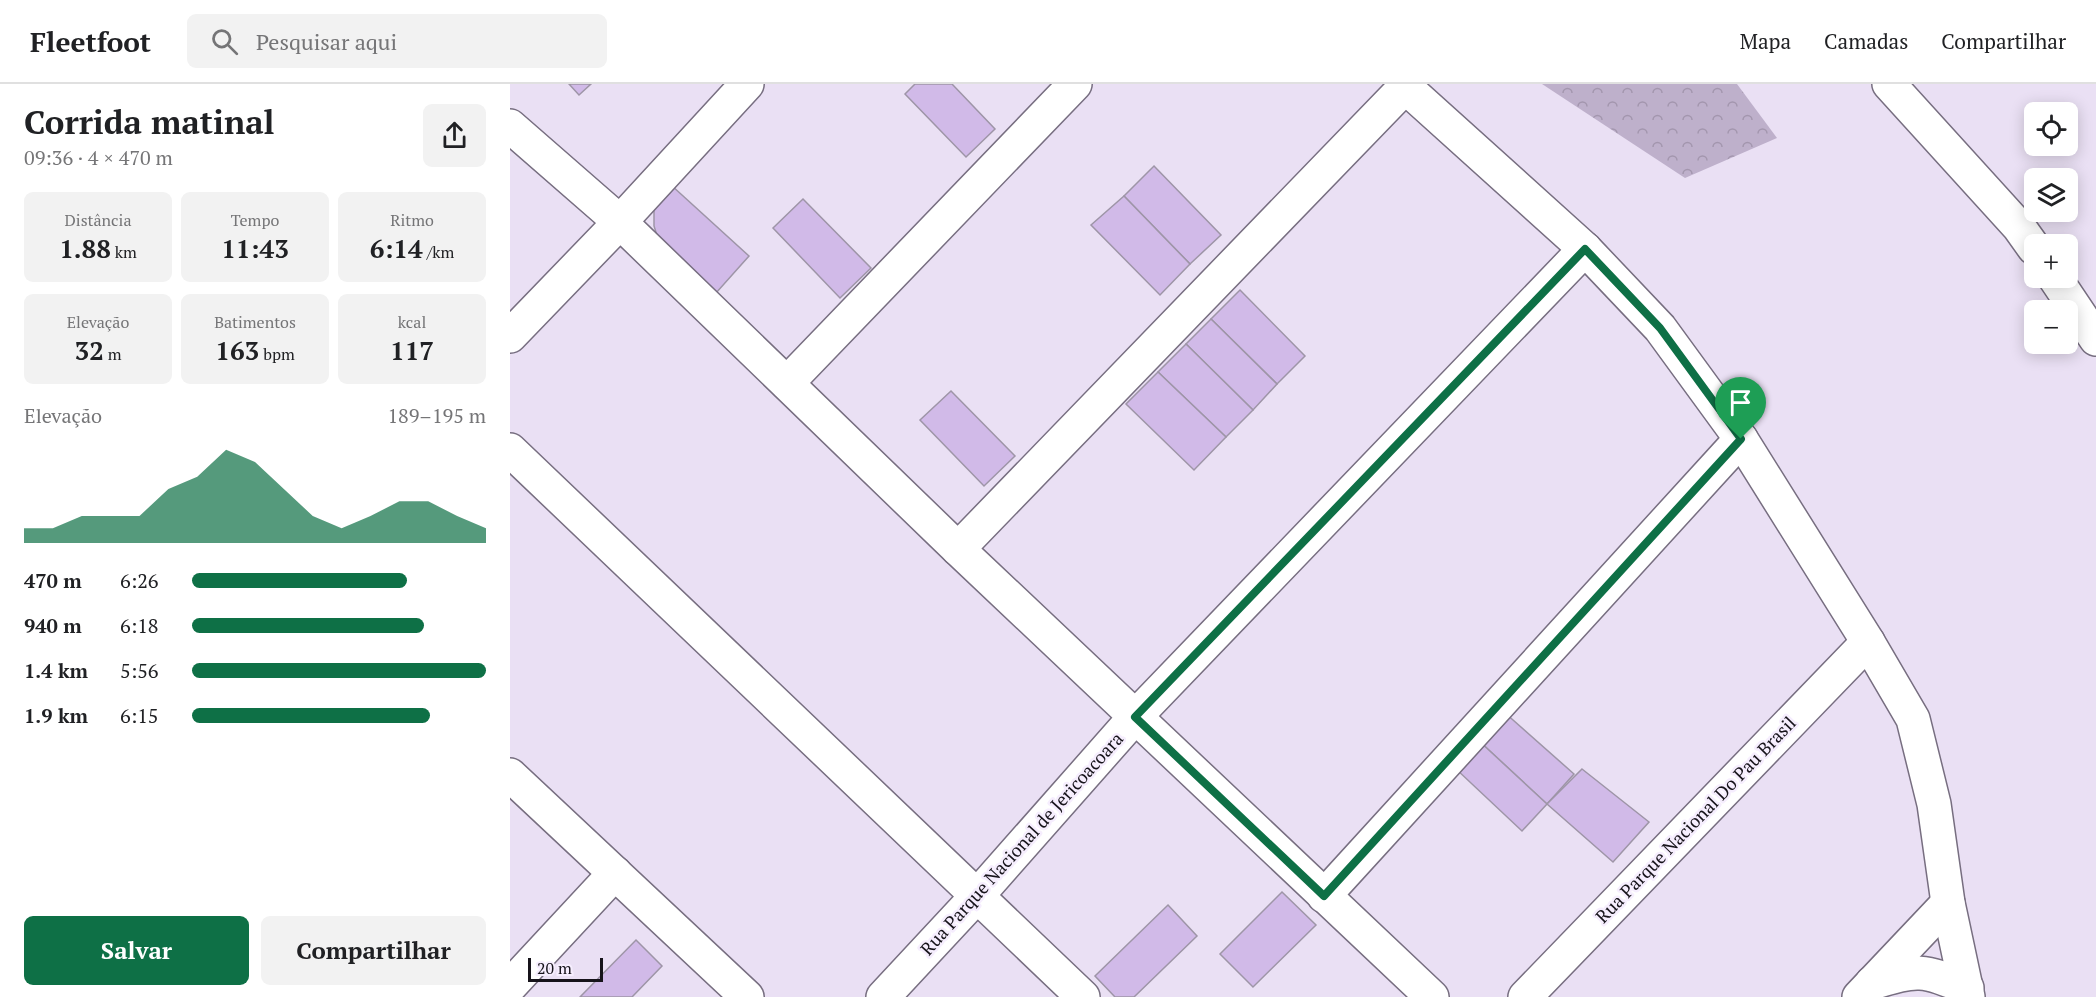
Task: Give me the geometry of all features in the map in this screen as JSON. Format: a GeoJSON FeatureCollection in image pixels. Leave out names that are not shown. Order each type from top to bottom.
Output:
{"type":"FeatureCollection","features":[{"type":"Feature","properties":{"kind":"street"},"geometry":{"type":"LineString","coordinates":[[510,336],[620,222],[747,84]]}},
{"type":"Feature","properties":{"kind":"street"},"geometry":{"type":"LineString","coordinates":[[787,383],[1075,84]]}},
{"type":"Feature","properties":{"kind":"street"},"geometry":{"type":"LineString","coordinates":[[1888,84],[2024,234]]}},
{"type":"Feature","properties":{"kind":"street"},"geometry":{"type":"LineString","coordinates":[[958,549],[1404,86],[1585,249],[1660,328],[1741,439],[1868,642],[1913,719],[1934,804],[1948,903],[1967,992]]}},
{"type":"Feature","properties":{"kind":"street"},"geometry":{"type":"LineString","coordinates":[[510,126],[620,222],[958,549],[1432,997]]}},
{"type":"Feature","properties":{"kind":"street","name":"Rua Parque Nacional de Jericoacoara"},"geometry":{"type":"LineString","coordinates":[[883,997],[977,896],[1135,717],[1585,249]]}},
{"type":"Feature","properties":{"kind":"street"},"geometry":{"type":"LineString","coordinates":[[2062,288],[2094,330]]}},
{"type":"Feature","properties":{"kind":"street"},"geometry":{"type":"LineString","coordinates":[[1324,896],[1741,439]]}},
{"type":"Feature","properties":{"kind":"street"},"geometry":{"type":"LineString","coordinates":[[510,450],[1083,997]]}},
{"type":"Feature","properties":{"kind":"street","name":"Rua Parque Nacional Do Pau Brasil"},"geometry":{"type":"LineString","coordinates":[[1525,997],[1868,642]]}},
{"type":"Feature","properties":{"kind":"street"},"geometry":{"type":"LineString","coordinates":[[510,775],[747,997]]}},
{"type":"Feature","properties":{"kind":"street"},"geometry":{"type":"LineString","coordinates":[[510,986],[615,873]]}},
{"type":"Feature","properties":{"kind":"street"},"geometry":{"type":"LineString","coordinates":[[1866,990],[1948,903]]}},
{"type":"Feature","properties":{"kind":"street"},"geometry":{"type":"LineString","coordinates":[[1866,990],[1906,973],[1922,972],[1967,992]]}},
{"type":"Feature","properties":{"kind":"green space"},"geometry":{"type":"Polygon","coordinates":[[[1542,84],[1737,84],[1777,138],[1685,178],[1542,84]]]}},
{"type":"Feature","properties":{"kind":"building"},"geometry":{"type":"Polygon","coordinates":[[[569,84],[591,84],[579,95],[569,84]]]}},
{"type":"Feature","properties":{"kind":"building"},"geometry":{"type":"Polygon","coordinates":[[[915,84],[952,84],[995,129],[966,157],[905,94],[915,84]]]}},
{"type":"Feature","properties":{"kind":"building"},"geometry":{"type":"Polygon","coordinates":[[[1154,166],[1221,235],[1190,264],[1124,196],[1154,166]]]}},
{"type":"Feature","properties":{"kind":"building"},"geometry":{"type":"Polygon","coordinates":[[[671,185],[749,256],[716,293],[659,242],[654,226],[654,210],[660,197],[671,185]]]}},
{"type":"Feature","properties":{"kind":"building"},"geometry":{"type":"Polygon","coordinates":[[[1124,196],[1190,264],[1160,295],[1091,225],[1124,196]]]}},
{"type":"Feature","properties":{"kind":"building"},"geometry":{"type":"Polygon","coordinates":[[[803,199],[871,268],[840,298],[773,228],[803,199]]]}},
{"type":"Feature","properties":{"kind":"building"},"geometry":{"type":"Polygon","coordinates":[[[1240,290],[1305,356],[1277,384],[1211,319],[1240,290]]]}},
{"type":"Feature","properties":{"kind":"building"},"geometry":{"type":"Polygon","coordinates":[[[1211,319],[1277,384],[1253,410],[1186,344],[1211,319]]]}},
{"type":"Feature","properties":{"kind":"building"},"geometry":{"type":"Polygon","coordinates":[[[1186,344],[1253,410],[1226,437],[1158,372],[1186,344]]]}},
{"type":"Feature","properties":{"kind":"building"},"geometry":{"type":"Polygon","coordinates":[[[1158,372],[1226,437],[1194,470],[1126,404],[1158,372]]]}},
{"type":"Feature","properties":{"kind":"building"},"geometry":{"type":"Polygon","coordinates":[[[951,391],[1015,456],[984,486],[920,420],[951,391]]]}},
{"type":"Feature","properties":{"kind":"building"},"geometry":{"type":"Polygon","coordinates":[[[1504,712],[1574,774],[1547,804],[1478,740],[1504,712]]]}},
{"type":"Feature","properties":{"kind":"building"},"geometry":{"type":"Polygon","coordinates":[[[1478,740],[1547,804],[1522,831],[1455,768],[1478,740]]]}},
{"type":"Feature","properties":{"kind":"building"},"geometry":{"type":"Polygon","coordinates":[[[1582,769],[1649,822],[1613,862],[1547,804],[1582,769]]]}},
{"type":"Feature","properties":{"kind":"building"},"geometry":{"type":"Polygon","coordinates":[[[1282,892],[1316,925],[1253,987],[1220,954],[1282,892]]]}},
{"type":"Feature","properties":{"kind":"building"},"geometry":{"type":"Polygon","coordinates":[[[1168,905],[1197,936],[1134,997],[1115,997],[1095,976],[1168,905]]]}},
{"type":"Feature","properties":{"kind":"building"},"geometry":{"type":"Polygon","coordinates":[[[636,940],[662,966],[632,997],[580,997],[636,940]]]}},
{"type":"Feature","properties":{"kind":"route"},"geometry":{"type":"LineString","coordinates":[[1585,249],[1660,328],[1741,439],[1324,896],[1135,717],[1585,249]]}}]}
